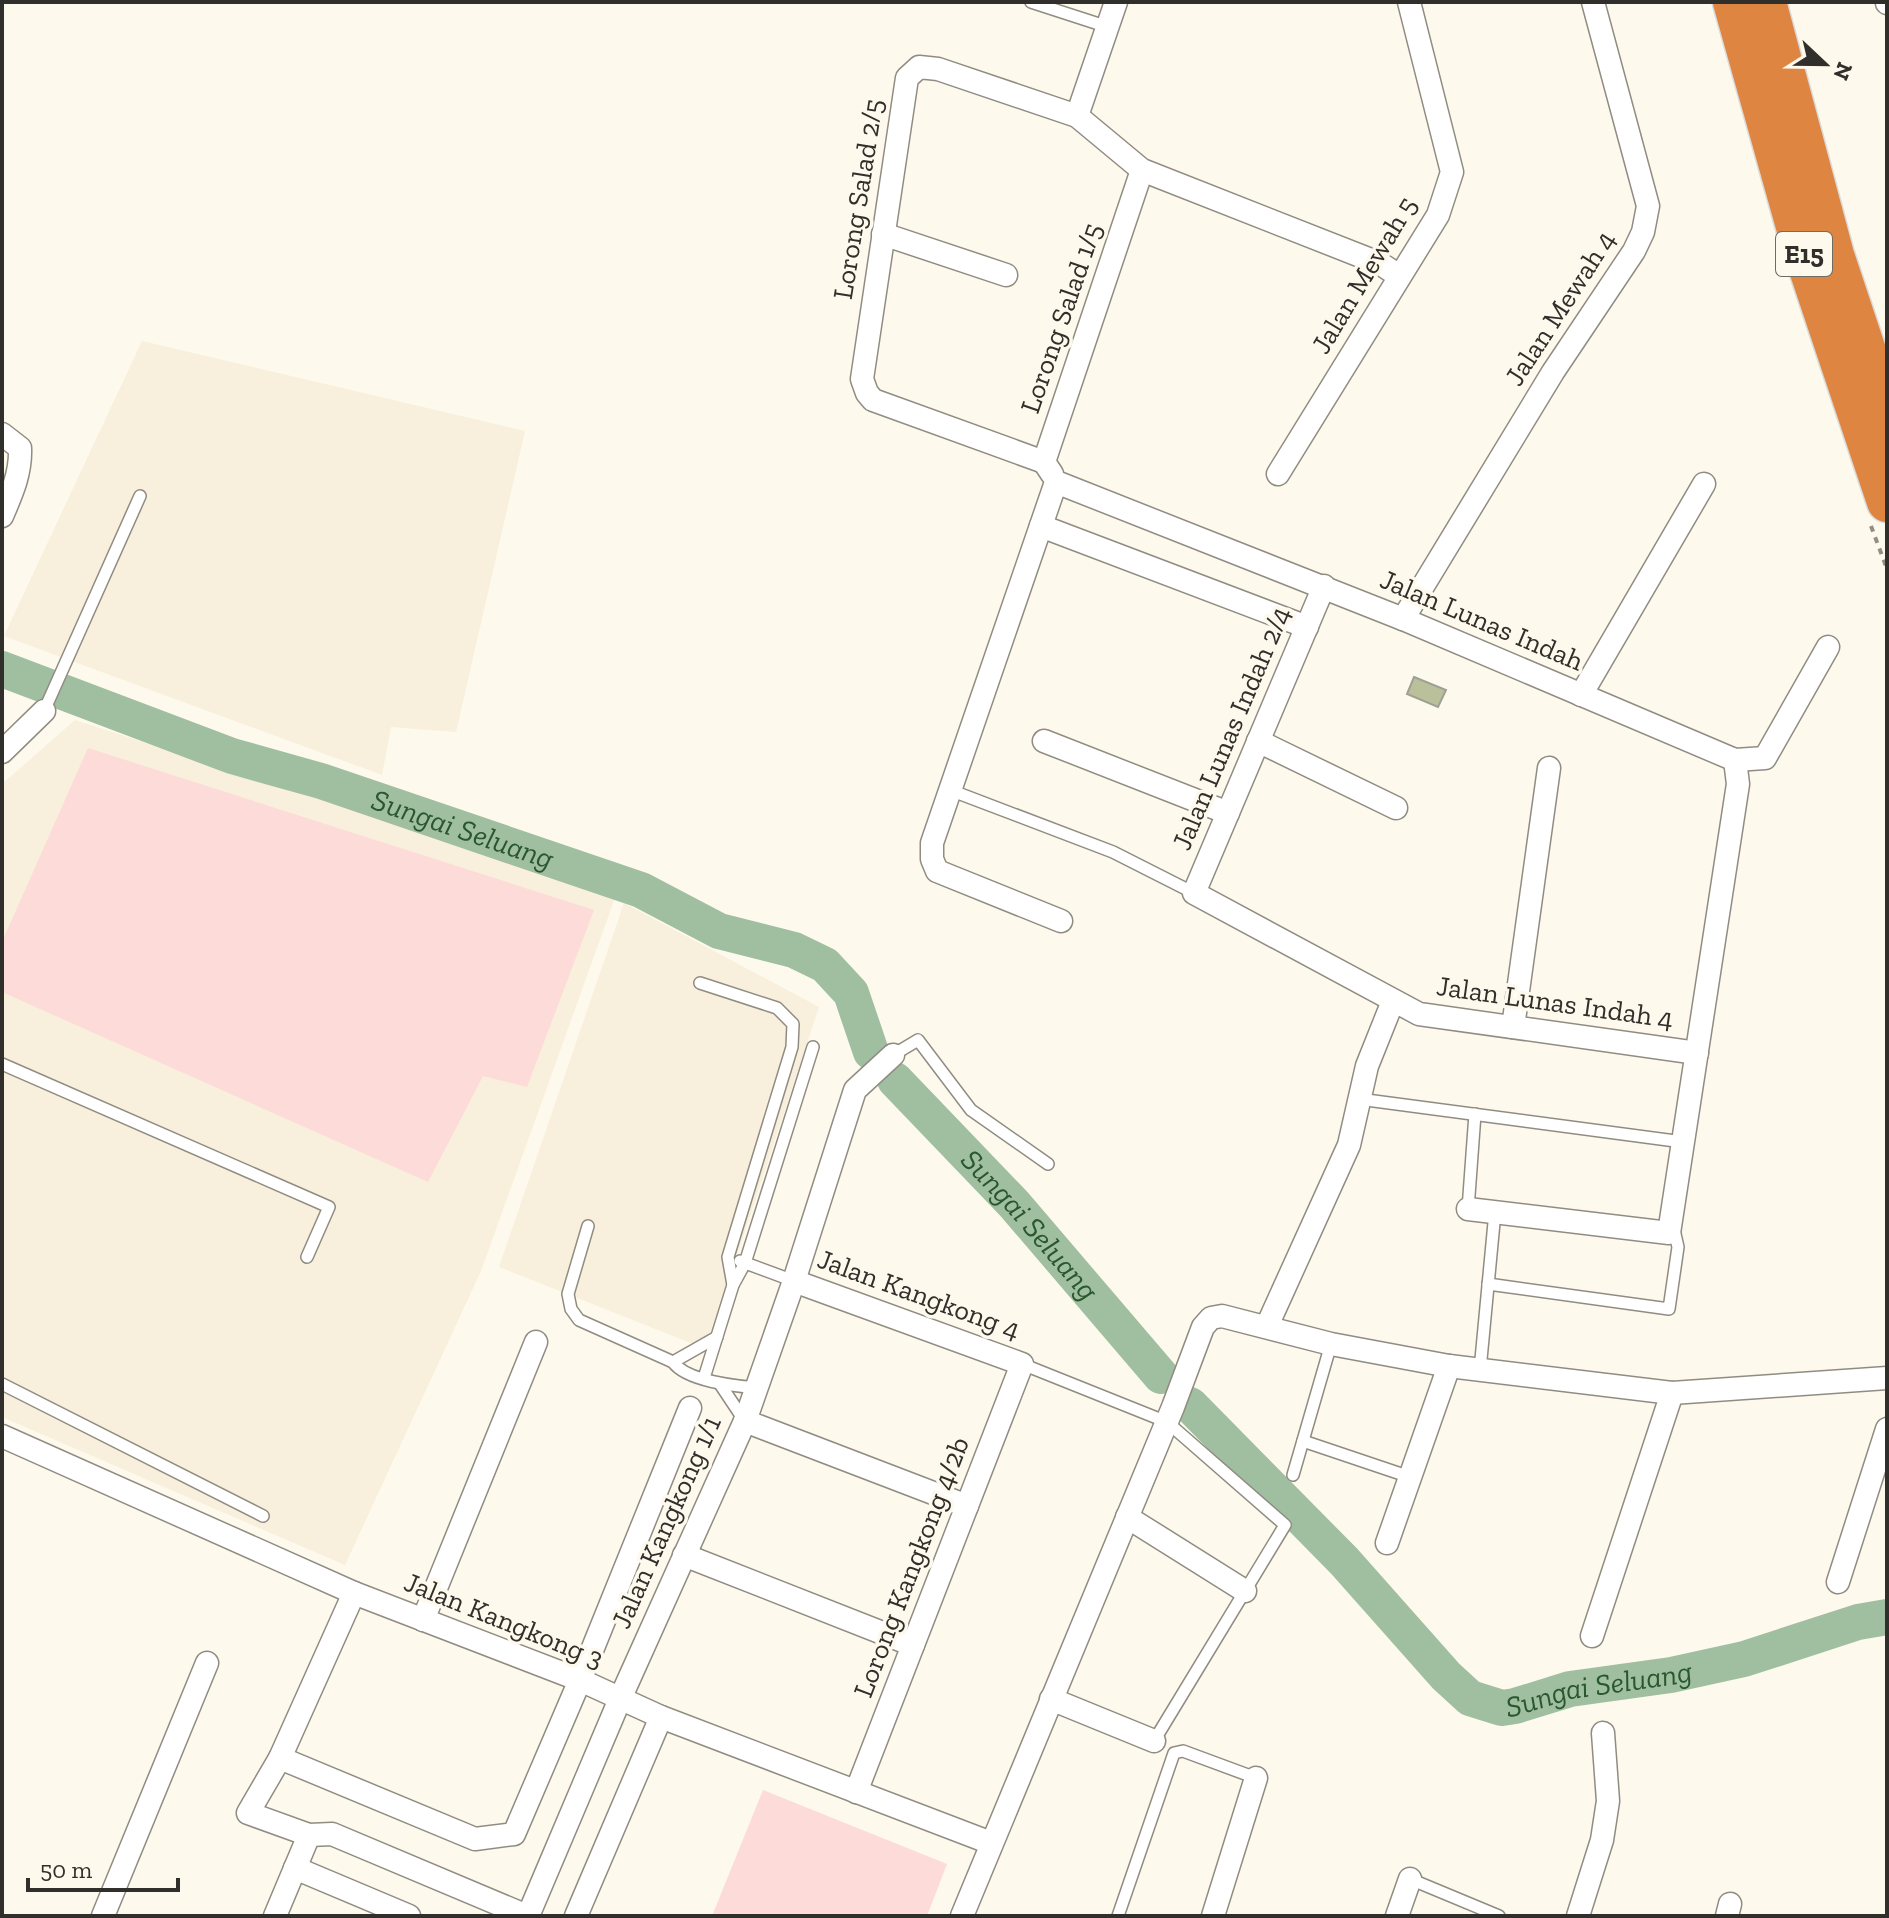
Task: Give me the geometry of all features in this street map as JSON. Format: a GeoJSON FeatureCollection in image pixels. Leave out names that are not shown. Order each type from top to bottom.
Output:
{"type":"FeatureCollection","features":[{"type":"Feature","properties":{"kind":"highway","name":"E15"},"geometry":{"type":"LineString","coordinates":[[1733,2],[1802,248],[1887,502]]}},
{"type":"Feature","properties":{"kind":"highway","name":"E15"},"geometry":{"type":"LineString","coordinates":[[1766,2],[1834,255],[1887,414]]}},
{"type":"Feature","properties":{"kind":"street"},"geometry":{"type":"LineString","coordinates":[[1077,116],[1116,2]]}},
{"type":"Feature","properties":{"kind":"street","name":"Jalan Mewah 5"},"geometry":{"type":"LineString","coordinates":[[1278,474],[1438,215],[1452,172],[1409,2]]}},
{"type":"Feature","properties":{"kind":"street","name":"Jalan Mewah 4"},"geometry":{"type":"LineString","coordinates":[[1403,619],[1553,372],[1634,251],[1643,232],[1648,206],[1593,2]]}},
{"type":"Feature","properties":{"kind":"street","name":"Lorong Salad 2/5"},"geometry":{"type":"LineString","coordinates":[[1044,462],[873,400],[862,379],[907,78],[919,67],[938,69],[1077,116],[1142,170],[1381,264],[1399,276]]}},
{"type":"Feature","properties":{"kind":"street","name":"Lorong Salad 1/5"},"geometry":{"type":"LineString","coordinates":[[1044,462],[1142,170]]}},
{"type":"Feature","properties":{"kind":"street"},"geometry":{"type":"LineString","coordinates":[[883,234],[1006,275]]}},
{"type":"Feature","properties":{"kind":"street"},"geometry":{"type":"LineString","coordinates":[[2,434],[20,448],[21,466],[2,516]]}},
{"type":"Feature","properties":{"kind":"street"},"geometry":{"type":"LineString","coordinates":[[1044,462],[1056,482],[932,843],[932,859],[937,871],[1061,921]]}},
{"type":"Feature","properties":{"kind":"street","name":"Jalan Lunas Indah"},"geometry":{"type":"LineString","coordinates":[[1056,482],[1324,586],[1735,760]]}},
{"type":"Feature","properties":{"kind":"street"},"geometry":{"type":"LineString","coordinates":[[1581,695],[1704,484]]}},
{"type":"Feature","properties":{"kind":"street"},"geometry":{"type":"LineString","coordinates":[[1041,526],[1307,627]]}},
{"type":"Feature","properties":{"kind":"street","name":"Jalan Lunas Indah 2/4"},"geometry":{"type":"LineString","coordinates":[[1194,893],[1324,586]]}},
{"type":"Feature","properties":{"kind":"street"},"geometry":{"type":"LineString","coordinates":[[1468,1209],[1669,1233],[1738,784],[1735,760],[1765,758],[1828,647]]}},
{"type":"Feature","properties":{"kind":"street"},"geometry":{"type":"LineString","coordinates":[[2,752],[44,711]]}},
{"type":"Feature","properties":{"kind":"street"},"geometry":{"type":"LineString","coordinates":[[1044,741],[1228,813]]}},
{"type":"Feature","properties":{"kind":"street"},"geometry":{"type":"LineString","coordinates":[[1258,741],[1396,808]]}},
{"type":"Feature","properties":{"kind":"street"},"geometry":{"type":"LineString","coordinates":[[1513,1027],[1549,768]]}},
{"type":"Feature","properties":{"kind":"street","name":"Jalan Lunas Indah 4"},"geometry":{"type":"LineString","coordinates":[[1194,893],[1419,1014],[1697,1053]]}},
{"type":"Feature","properties":{"kind":"street"},"geometry":{"type":"LineString","coordinates":[[1267,1326],[1349,1145],[1367,1066],[1393,1001]]}},
{"type":"Feature","properties":{"kind":"street","name":"Jalan Kangkong 1/1"},"geometry":{"type":"LineString","coordinates":[[528,1916],[620,1699],[745,1421],[855,1090],[893,1055]]}},
{"type":"Feature","properties":{"kind":"street","name":"Jalan Kangkong 4"},"geometry":{"type":"LineString","coordinates":[[794,1281],[1022,1364]]}},
{"type":"Feature","properties":{"kind":"street"},"geometry":{"type":"LineString","coordinates":[[962,1916],[1170,1414],[1203,1327],[1211,1318],[1222,1316],[1331,1344],[1449,1366],[1672,1393],[1887,1378]]}},
{"type":"Feature","properties":{"kind":"street"},"geometry":{"type":"LineString","coordinates":[[423,1620],[536,1342]]}},
{"type":"Feature","properties":{"kind":"street","name":"Lorong Kangkong 4/2b"},"geometry":{"type":"LineString","coordinates":[[856,1792],[1022,1364]]}},
{"type":"Feature","properties":{"kind":"street"},"geometry":{"type":"LineString","coordinates":[[1387,1543],[1449,1366]]}},
{"type":"Feature","properties":{"kind":"street"},"geometry":{"type":"LineString","coordinates":[[1592,1636],[1672,1393]]}},
{"type":"Feature","properties":{"kind":"street"},"geometry":{"type":"LineString","coordinates":[[280,1758],[475,1839],[514,1834],[690,1408]]}},
{"type":"Feature","properties":{"kind":"street"},"geometry":{"type":"LineString","coordinates":[[745,1421],[967,1506]]}},
{"type":"Feature","properties":{"kind":"street"},"geometry":{"type":"LineString","coordinates":[[1838,1582],[1887,1429]]}},
{"type":"Feature","properties":{"kind":"street","name":"Jalan Kangkong 3"},"geometry":{"type":"LineString","coordinates":[[2,1436],[354,1593],[580,1680],[661,1717],[991,1843]]}},
{"type":"Feature","properties":{"kind":"street"},"geometry":{"type":"LineString","coordinates":[[1127,1517],[1245,1591]]}},
{"type":"Feature","properties":{"kind":"street"},"geometry":{"type":"LineString","coordinates":[[684,1555],[913,1645]]}},
{"type":"Feature","properties":{"kind":"street"},"geometry":{"type":"LineString","coordinates":[[354,1593],[280,1758],[248,1813],[309,1835],[332,1834],[528,1916]]}},
{"type":"Feature","properties":{"kind":"street"},"geometry":{"type":"LineString","coordinates":[[103,1916],[207,1663]]}},
{"type":"Feature","properties":{"kind":"street"},"geometry":{"type":"LineString","coordinates":[[1051,1699],[1154,1741]]}},
{"type":"Feature","properties":{"kind":"street"},"geometry":{"type":"LineString","coordinates":[[576,1916],[661,1717]]}},
{"type":"Feature","properties":{"kind":"street"},"geometry":{"type":"LineString","coordinates":[[1578,1916],[1602,1840],[1608,1801],[1603,1733]]}},
{"type":"Feature","properties":{"kind":"street"},"geometry":{"type":"LineString","coordinates":[[1213,1916],[1256,1778]]}},
{"type":"Feature","properties":{"kind":"street"},"geometry":{"type":"LineString","coordinates":[[275,1916],[309,1835]]}},
{"type":"Feature","properties":{"kind":"street"},"geometry":{"type":"LineString","coordinates":[[295,1868],[383,1911],[409,1916]]}},
{"type":"Feature","properties":{"kind":"street"},"geometry":{"type":"LineString","coordinates":[[1397,1916],[1410,1879]]}},
{"type":"Feature","properties":{"kind":"lane"},"geometry":{"type":"LineString","coordinates":[[1031,2],[1108,27]]}},
{"type":"Feature","properties":{"kind":"lane"},"geometry":{"type":"LineString","coordinates":[[44,711],[140,496]]}},
{"type":"Feature","properties":{"kind":"lane"},"geometry":{"type":"LineString","coordinates":[[950,790],[1113,852],[1194,893]]}},
{"type":"Feature","properties":{"kind":"lane"},"geometry":{"type":"LineString","coordinates":[[700,983],[777,1008],[793,1024],[792,1047],[728,1257],[733,1285]]}},
{"type":"Feature","properties":{"kind":"lane"},"geometry":{"type":"LineString","coordinates":[[893,1055],[918,1040],[971,1110],[1048,1164]]}},
{"type":"Feature","properties":{"kind":"lane"},"geometry":{"type":"LineString","coordinates":[[704,1378],[733,1285],[745,1263],[813,1047]]}},
{"type":"Feature","properties":{"kind":"lane"},"geometry":{"type":"LineString","coordinates":[[2,1064],[329,1207],[307,1257]]}},
{"type":"Feature","properties":{"kind":"lane"},"geometry":{"type":"LineString","coordinates":[[1359,1099],[1683,1142]]}},
{"type":"Feature","properties":{"kind":"lane"},"geometry":{"type":"LineString","coordinates":[[1468,1209],[1475,1114]]}},
{"type":"Feature","properties":{"kind":"lane"},"geometry":{"type":"LineString","coordinates":[[1480,1370],[1495,1212]]}},
{"type":"Feature","properties":{"kind":"lane"},"geometry":{"type":"LineString","coordinates":[[588,1226],[568,1294],[571,1309],[579,1320],[704,1378],[720,1384],[757,1388]]}},
{"type":"Feature","properties":{"kind":"lane"},"geometry":{"type":"LineString","coordinates":[[1488,1284],[1669,1309],[1678,1247],[1675,1234],[1669,1233]]}},
{"type":"Feature","properties":{"kind":"lane"},"geometry":{"type":"LineString","coordinates":[[728,1257],[794,1281]]}},
{"type":"Feature","properties":{"kind":"lane"},"geometry":{"type":"LineString","coordinates":[[673,1362],[717,1337]]}},
{"type":"Feature","properties":{"kind":"lane"},"geometry":{"type":"LineString","coordinates":[[1293,1475],[1331,1344]]}},
{"type":"Feature","properties":{"kind":"lane"},"geometry":{"type":"LineString","coordinates":[[1022,1364],[1170,1414],[1285,1525],[1154,1741]]}},
{"type":"Feature","properties":{"kind":"lane"},"geometry":{"type":"LineString","coordinates":[[2,1384],[263,1516]]}},
{"type":"Feature","properties":{"kind":"lane"},"geometry":{"type":"LineString","coordinates":[[720,1384],[745,1421]]}},
{"type":"Feature","properties":{"kind":"lane"},"geometry":{"type":"LineString","coordinates":[[1303,1441],[1410,1477]]}},
{"type":"Feature","properties":{"kind":"lane"},"geometry":{"type":"LineString","coordinates":[[1118,1916],[1174,1753],[1183,1751],[1256,1778]]}},
{"type":"Feature","properties":{"kind":"lane"},"geometry":{"type":"LineString","coordinates":[[1410,1879],[1499,1916]]}},
{"type":"Feature","properties":{"kind":"shaded area"},"geometry":{"type":"Polygon","coordinates":[[[142,341],[525,431],[456,732],[391,727],[382,775],[4,636],[142,341]]]}},
{"type":"Feature","properties":{"kind":"shaded area"},"geometry":{"type":"Polygon","coordinates":[[[75,720],[616,895],[481,1271],[345,1565],[2,1417],[2,784],[75,720]]]}},
{"type":"Feature","properties":{"kind":"shaded area"},"geometry":{"type":"Polygon","coordinates":[[[88,748],[594,910],[527,1087],[483,1076],[428,1182],[2,992],[2,942],[88,748]]]}},
{"type":"Feature","properties":{"kind":"shaded area"},"geometry":{"type":"Polygon","coordinates":[[[624,903],[819,1007],[706,1349],[499,1267],[624,903]]]}},
{"type":"Feature","properties":{"kind":"shaded area"},"geometry":{"type":"Polygon","coordinates":[[[763,1790],[947,1864],[927,1916],[712,1916],[763,1790]]]}},
{"type":"Feature","properties":{"kind":"building"},"geometry":{"type":"Polygon","coordinates":[[[1414,677],[1446,690],[1438,707],[1407,694],[1414,677]]]}},
{"type":"Feature","properties":{"kind":"waterway","name":"Sungai Seluang"},"geometry":{"type":"LineString","coordinates":[[2,669],[232,756],[321,781],[641,890],[719,931],[794,950],[825,965],[851,993],[871,1052]]}},
{"type":"Feature","properties":{"kind":"waterway","name":"Sungai Seluang"},"geometry":{"type":"LineString","coordinates":[[895,1080],[1014,1204],[1161,1376]]}},
{"type":"Feature","properties":{"kind":"waterway","name":"Sungai Seluang"},"geometry":{"type":"LineString","coordinates":[[1190,1405],[1344,1561],[1446,1676],[1470,1698],[1502,1708],[1570,1689],[1671,1675],[1744,1659],[1858,1622],[1887,1617]]}}]}
